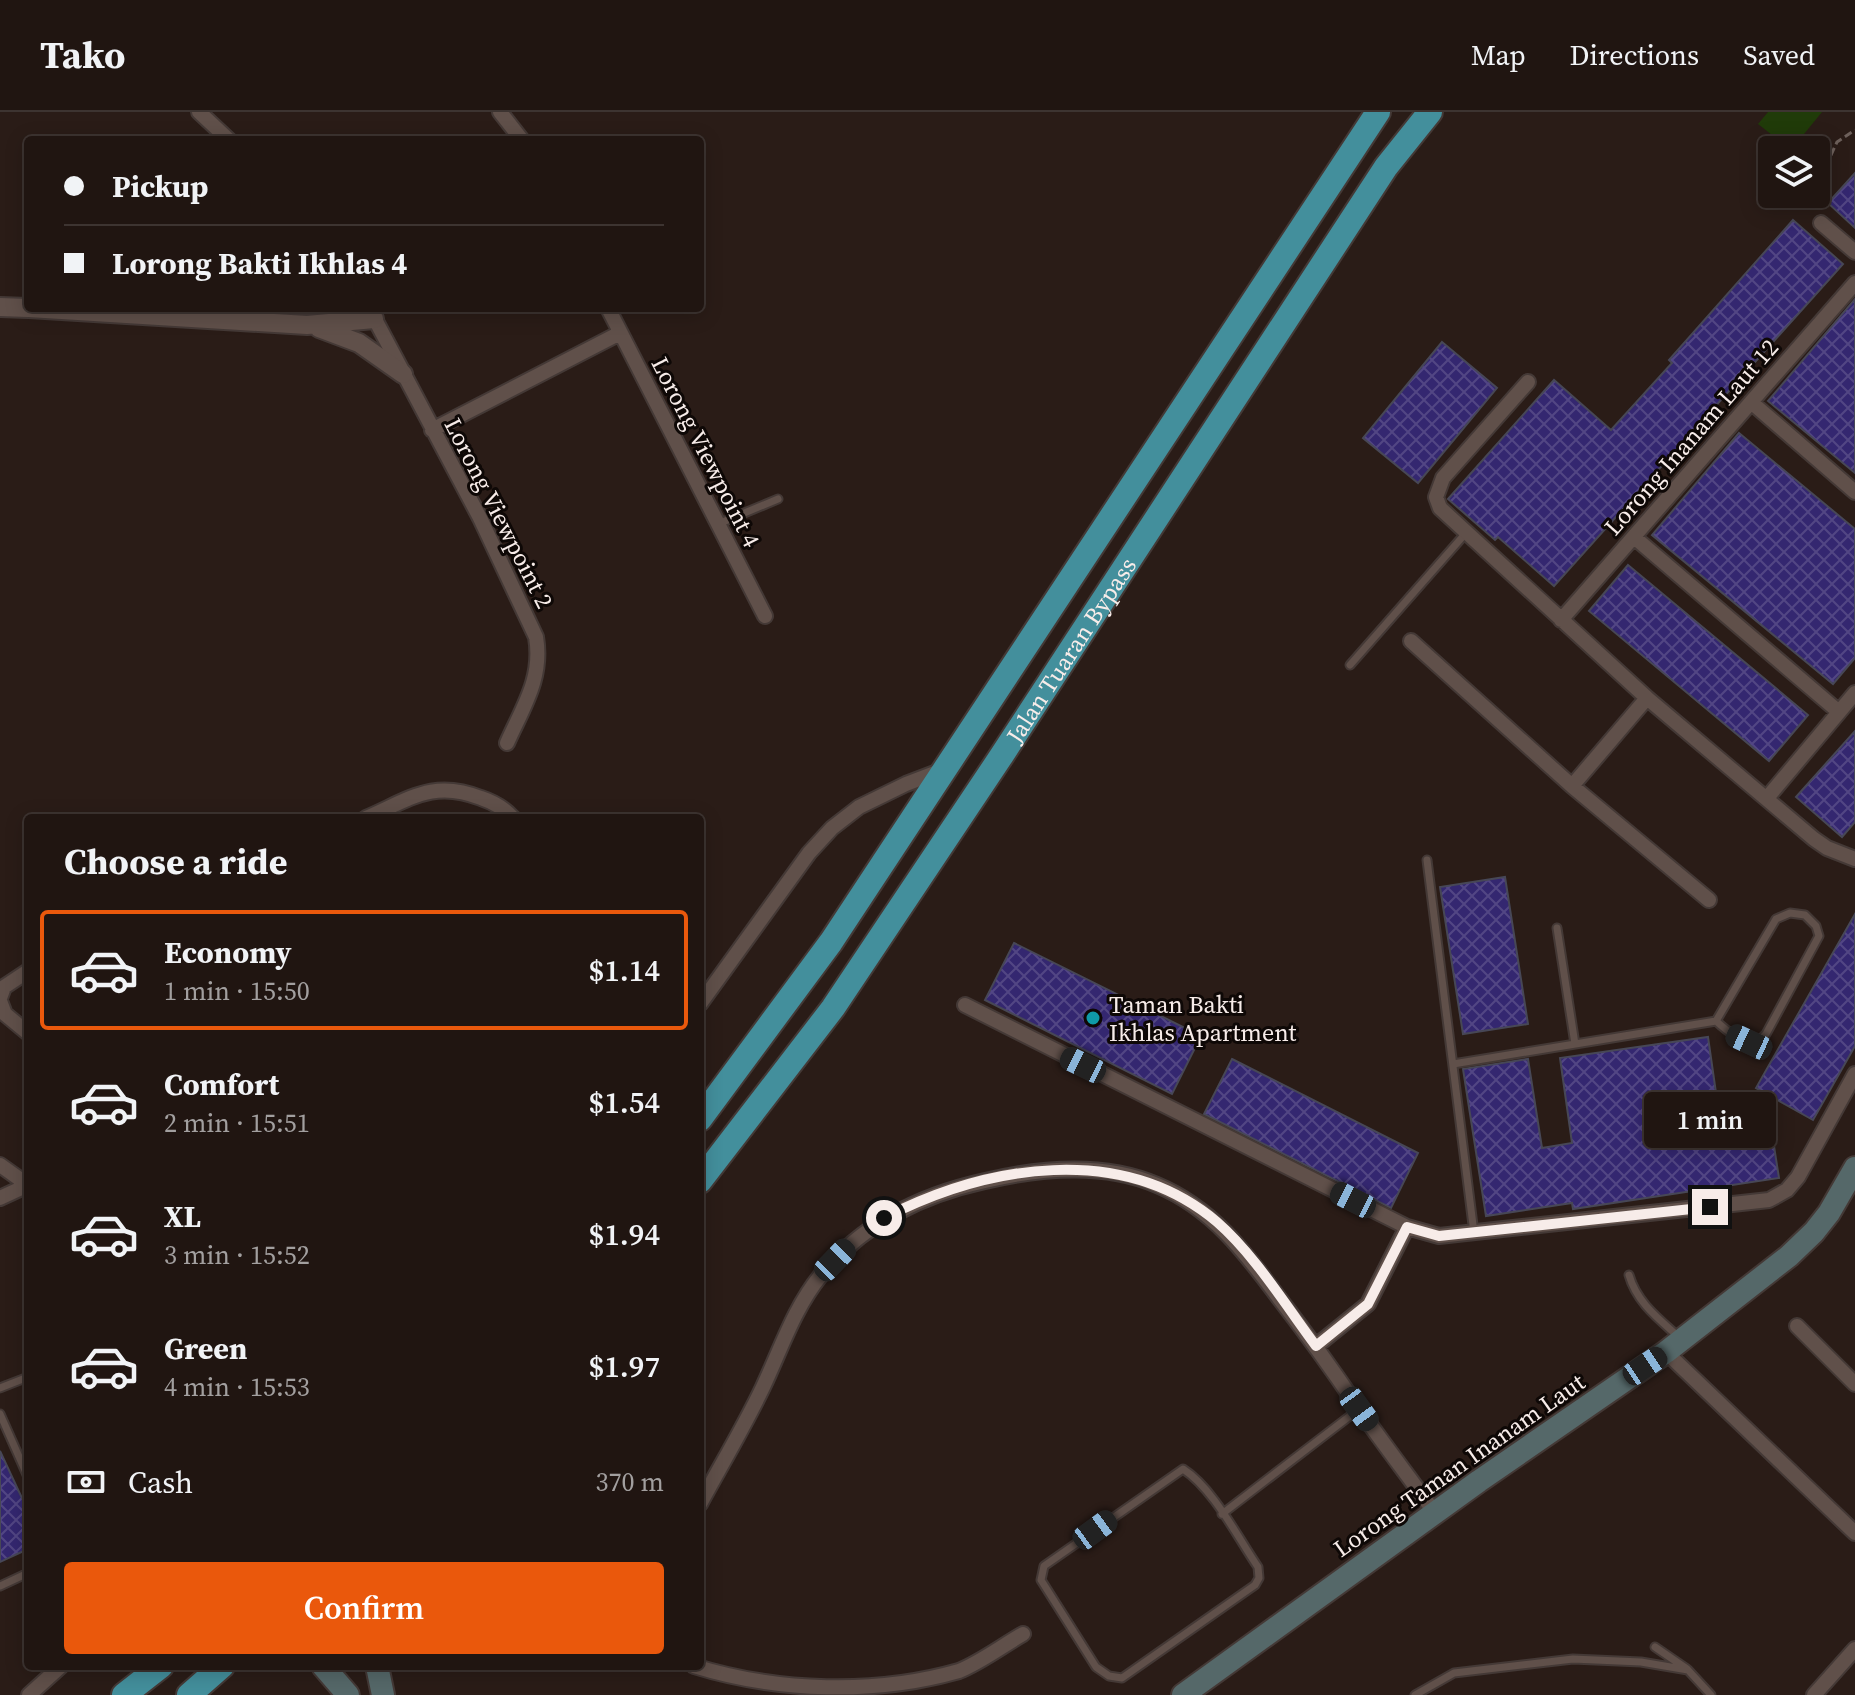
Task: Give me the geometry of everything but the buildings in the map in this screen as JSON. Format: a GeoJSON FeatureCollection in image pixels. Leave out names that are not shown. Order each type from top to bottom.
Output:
{"type":"FeatureCollection","features":[{"type":"Feature","properties":{"kind":"highway","name":"Jalan Tuaran Bypass"},"geometry":{"type":"LineString","coordinates":[[704,1114],[831,942],[1378,112]]}},
{"type":"Feature","properties":{"kind":"highway","name":"Jalan Tuaran Bypass"},"geometry":{"type":"LineString","coordinates":[[704,1176],[833,1008],[994,768],[1386,167],[1430,112]]}},
{"type":"Feature","properties":{"kind":"highway"},"geometry":{"type":"LineString","coordinates":[[124,1695],[156,1670]]}},
{"type":"Feature","properties":{"kind":"main road","name":"Lorong Taman Inanam Laut"},"geometry":{"type":"LineString","coordinates":[[1183,1695],[1674,1346],[1789,1256],[1829,1213],[1855,1168]]}},
{"type":"Feature","properties":{"kind":"main road"},"geometry":{"type":"LineString","coordinates":[[326,1670],[348,1695]]}},
{"type":"Feature","properties":{"kind":"main road"},"geometry":{"type":"LineString","coordinates":[[378,1670],[383,1695]]}},
{"type":"Feature","properties":{"kind":"street"},"geometry":{"type":"LineString","coordinates":[[199,112],[225,136]]}},
{"type":"Feature","properties":{"kind":"street"},"geometry":{"type":"LineString","coordinates":[[500,112],[519,136]]}},
{"type":"Feature","properties":{"kind":"street"},"geometry":{"type":"LineString","coordinates":[[1821,223],[1855,252]]}},
{"type":"Feature","properties":{"kind":"street","name":"Lorong Inanam Laut 12"},"geometry":{"type":"LineString","coordinates":[[1561,620],[1855,283]]}},
{"type":"Feature","properties":{"kind":"street"},"geometry":{"type":"LineString","coordinates":[[0,307],[24,308]]}},
{"type":"Feature","properties":{"kind":"street"},"geometry":{"type":"LineString","coordinates":[[101,312],[307,325],[359,343],[403,374]]}},
{"type":"Feature","properties":{"kind":"street"},"geometry":{"type":"LineString","coordinates":[[264,321],[274,312]]}},
{"type":"Feature","properties":{"kind":"street","name":"Lorong Viewpoint 4"},"geometry":{"type":"LineString","coordinates":[[610,312],[765,616]]}},
{"type":"Feature","properties":{"kind":"street"},"geometry":{"type":"LineString","coordinates":[[307,325],[372,313]]}},
{"type":"Feature","properties":{"kind":"street","name":"Lorong Viewpoint 2"},"geometry":{"type":"LineString","coordinates":[[372,313],[480,518],[536,637],[540,657],[536,678],[507,743]]}},
{"type":"Feature","properties":{"kind":"street"},"geometry":{"type":"LineString","coordinates":[[432,430],[620,333]]}},
{"type":"Feature","properties":{"kind":"street"},"geometry":{"type":"LineString","coordinates":[[1528,382],[1443,478],[1436,497],[1440,508],[1647,698],[1827,848],[1855,859]]}},
{"type":"Feature","properties":{"kind":"street"},"geometry":{"type":"LineString","coordinates":[[1751,402],[1855,492]]}},
{"type":"Feature","properties":{"kind":"street"},"geometry":{"type":"LineString","coordinates":[[1634,537],[1839,712]]}},
{"type":"Feature","properties":{"kind":"street"},"geometry":{"type":"LineString","coordinates":[[1411,641],[1572,786],[1709,900]]}},
{"type":"Feature","properties":{"kind":"street"},"geometry":{"type":"LineString","coordinates":[[1767,798],[1855,693]]}},
{"type":"Feature","properties":{"kind":"street"},"geometry":{"type":"LineString","coordinates":[[1572,786],[1647,698]]}},
{"type":"Feature","properties":{"kind":"street"},"geometry":{"type":"LineString","coordinates":[[704,994],[809,853],[832,828],[859,807],[944,770]]}},
{"type":"Feature","properties":{"kind":"street"},"geometry":{"type":"LineString","coordinates":[[375,814],[428,791],[450,788],[489,801],[507,814]]}},
{"type":"Feature","properties":{"kind":"street"},"geometry":{"type":"LineString","coordinates":[[24,974],[4,987],[0,999],[5,1014],[24,1030]]}},
{"type":"Feature","properties":{"kind":"street"},"geometry":{"type":"LineString","coordinates":[[965,1005],[1407,1227],[1439,1236],[1769,1200],[1787,1190],[1798,1177],[1855,1074]]}},
{"type":"Feature","properties":{"kind":"street"},"geometry":{"type":"LineString","coordinates":[[0,1165],[24,1182]]}},
{"type":"Feature","properties":{"kind":"street"},"geometry":{"type":"LineString","coordinates":[[704,1497],[749,1415],[800,1305],[821,1274],[849,1246],[884,1218],[919,1200],[958,1187],[1004,1176],[1101,1170],[1157,1185],[1187,1200],[1218,1223],[1242,1248],[1316,1346],[1435,1513]]}},
{"type":"Feature","properties":{"kind":"street"},"geometry":{"type":"LineString","coordinates":[[0,1198],[24,1187]]}},
{"type":"Feature","properties":{"kind":"street"},"geometry":{"type":"LineString","coordinates":[[1316,1346],[1368,1304],[1407,1227]]}},
{"type":"Feature","properties":{"kind":"street"},"geometry":{"type":"LineString","coordinates":[[1797,1326],[1855,1384]]}},
{"type":"Feature","properties":{"kind":"street"},"geometry":{"type":"LineString","coordinates":[[1674,1346],[1855,1533]]}},
{"type":"Feature","properties":{"kind":"street"},"geometry":{"type":"LineString","coordinates":[[704,1668],[785,1688],[894,1688],[962,1670],[1023,1634]]}},
{"type":"Feature","properties":{"kind":"street"},"geometry":{"type":"LineString","coordinates":[[1814,1695],[1855,1649]]}},
{"type":"Feature","properties":{"kind":"street"},"geometry":{"type":"LineString","coordinates":[[29,1695],[57,1670]]}},
{"type":"Feature","properties":{"kind":"lane"},"geometry":{"type":"LineString","coordinates":[[718,524],[778,499]]}},
{"type":"Feature","properties":{"kind":"lane"},"geometry":{"type":"LineString","coordinates":[[1350,665],[1465,534]]}},
{"type":"Feature","properties":{"kind":"lane"},"geometry":{"type":"LineString","coordinates":[[1427,860],[1474,1233]]}},
{"type":"Feature","properties":{"kind":"lane"},"geometry":{"type":"LineString","coordinates":[[1453,1064],[1716,1021],[1730,1033],[1757,1043],[1766,1034],[1819,936],[1816,926],[1805,915],[1790,913],[1776,919],[1716,1021]]}},
{"type":"Feature","properties":{"kind":"lane"},"geometry":{"type":"LineString","coordinates":[[1557,928],[1575,1044]]}},
{"type":"Feature","properties":{"kind":"lane"},"geometry":{"type":"LineString","coordinates":[[1629,1275],[1633,1291],[1674,1346]]}},
{"type":"Feature","properties":{"kind":"lane"},"geometry":{"type":"LineString","coordinates":[[0,1388],[24,1379]]}},
{"type":"Feature","properties":{"kind":"lane"},"geometry":{"type":"LineString","coordinates":[[1222,1514],[1359,1409]]}},
{"type":"Feature","properties":{"kind":"lane"},"geometry":{"type":"LineString","coordinates":[[0,1414],[24,1468]]}},
{"type":"Feature","properties":{"kind":"lane"},"geometry":{"type":"LineString","coordinates":[[1183,1469],[1193,1475],[1222,1514],[1258,1567],[1259,1578],[1255,1585],[1122,1678],[1109,1676],[1096,1667],[1041,1580],[1044,1566],[1183,1469]]}},
{"type":"Feature","properties":{"kind":"lane"},"geometry":{"type":"LineString","coordinates":[[0,1586],[24,1575]]}},
{"type":"Feature","properties":{"kind":"lane"},"geometry":{"type":"LineString","coordinates":[[1655,1647],[1688,1670],[1711,1695]]}},
{"type":"Feature","properties":{"kind":"lane"},"geometry":{"type":"LineString","coordinates":[[1415,1695],[1454,1673],[1573,1659],[1641,1662],[1688,1670]]}},
{"type":"Feature","properties":{"kind":"path"},"geometry":{"type":"LineString","coordinates":[[1830,156],[1837,142],[1855,130]]}},
{"type":"Feature","properties":{"kind":"green space"},"geometry":{"type":"Polygon","coordinates":[[[1768,112],[1822,112],[1802,136],[1773,136],[1758,124],[1768,112]]]}},
{"type":"Feature","properties":{"kind":"place","name":"Taman Bakti Ikhlas Apartment"},"geometry":{"type":"Point","coordinates":[1093,1018]}},
{"type":"Feature","properties":{"kind":"route"},"geometry":{"type":"LineString","coordinates":[[884,1218],[919,1200],[1004,1176],[1101,1170],[1134,1177],[1187,1200],[1218,1223],[1242,1248],[1316,1346],[1368,1304],[1407,1227],[1439,1236],[1710,1207]]}}]}
